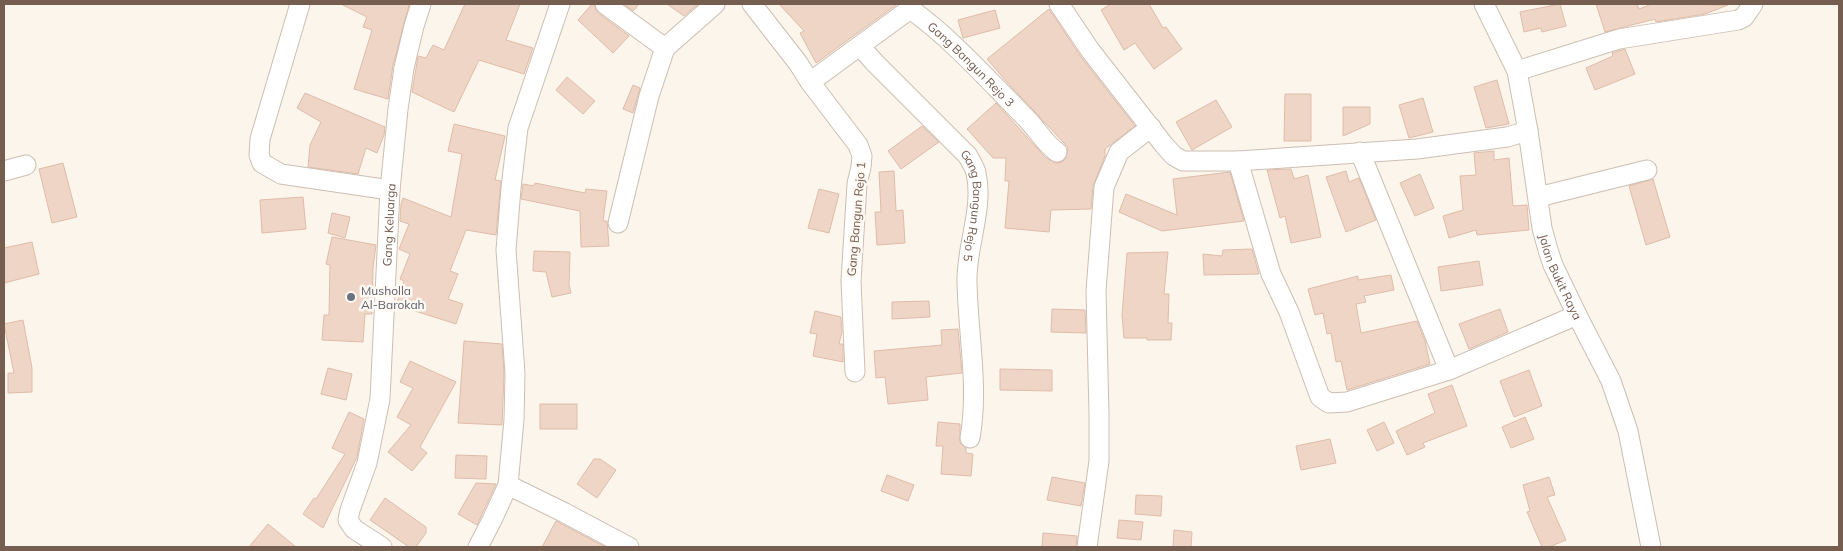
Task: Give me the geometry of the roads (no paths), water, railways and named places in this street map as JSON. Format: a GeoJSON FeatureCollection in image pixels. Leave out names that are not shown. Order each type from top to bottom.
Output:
{"type":"FeatureCollection","features":[{"type":"Feature","properties":{"kind":"street"},"geometry":{"type":"LineString","coordinates":[[300,4],[260,140],[259,155],[262,163],[281,174],[390,190]]}},
{"type":"Feature","properties":{"kind":"street","name":"Gang Keluarga"},"geometry":{"type":"LineString","coordinates":[[382,547],[354,529],[348,520],[367,463],[380,399],[390,190],[404,68],[421,4]]}},
{"type":"Feature","properties":{"kind":"street"},"geometry":{"type":"LineString","coordinates":[[478,547],[508,485],[514,420],[515,373],[506,250],[518,128],[560,4]]}},
{"type":"Feature","properties":{"kind":"street"},"geometry":{"type":"LineString","coordinates":[[605,4],[665,48]]}},
{"type":"Feature","properties":{"kind":"street"},"geometry":{"type":"LineString","coordinates":[[618,222],[649,96],[665,48],[715,4]]}},
{"type":"Feature","properties":{"kind":"street"},"geometry":{"type":"LineString","coordinates":[[752,4],[798,63],[810,82]]}},
{"type":"Feature","properties":{"kind":"street"},"geometry":{"type":"LineString","coordinates":[[1059,4],[1090,50],[1150,127],[1174,156],[1183,161],[1238,161],[1417,149],[1507,137],[1528,131]]}},
{"type":"Feature","properties":{"kind":"street","name":"Jalan Bukit Raya"},"geometry":{"type":"LineString","coordinates":[[1484,4],[1517,71],[1542,228],[1548,250],[1577,315],[1611,381],[1628,431],[1651,547]]}},
{"type":"Feature","properties":{"kind":"street"},"geometry":{"type":"LineString","coordinates":[[1517,71],[1619,39],[1738,20],[1744,17],[1753,4]]}},
{"type":"Feature","properties":{"kind":"street","name":"Gang Bangun Rejo 3"},"geometry":{"type":"LineString","coordinates":[[810,82],[906,12],[913,11],[998,89],[1035,127],[1052,149],[1057,152]]}},
{"type":"Feature","properties":{"kind":"street","name":"Gang Bangun Rejo 5"},"geometry":{"type":"LineString","coordinates":[[860,46],[968,156],[976,171],[978,192],[967,281],[974,378],[974,415],[970,438]]}},
{"type":"Feature","properties":{"kind":"street","name":"Gang Bangun Rejo 1"},"geometry":{"type":"LineString","coordinates":[[810,82],[858,145],[862,156],[857,184],[851,281],[854,372]]}},
{"type":"Feature","properties":{"kind":"street"},"geometry":{"type":"LineString","coordinates":[[1087,547],[1098,461],[1099,404],[1096,292],[1104,187],[1118,152],[1150,127]]}},
{"type":"Feature","properties":{"kind":"street"},"geometry":{"type":"LineString","coordinates":[[1360,152],[1448,370]]}},
{"type":"Feature","properties":{"kind":"street"},"geometry":{"type":"LineString","coordinates":[[1238,161],[1271,274],[1288,312],[1320,397],[1329,403],[1347,402],[1448,370],[1577,315]]}},
{"type":"Feature","properties":{"kind":"street"},"geometry":{"type":"LineString","coordinates":[[4,170],[26,165]]}},
{"type":"Feature","properties":{"kind":"street"},"geometry":{"type":"LineString","coordinates":[[1538,197],[1647,170]]}},
{"type":"Feature","properties":{"kind":"street"},"geometry":{"type":"LineString","coordinates":[[508,485],[629,547]]}},
{"type":"Feature","properties":{"kind":"place","name":"Musholla Al-Barokah"},"geometry":{"type":"Point","coordinates":[351,297]}}]}
